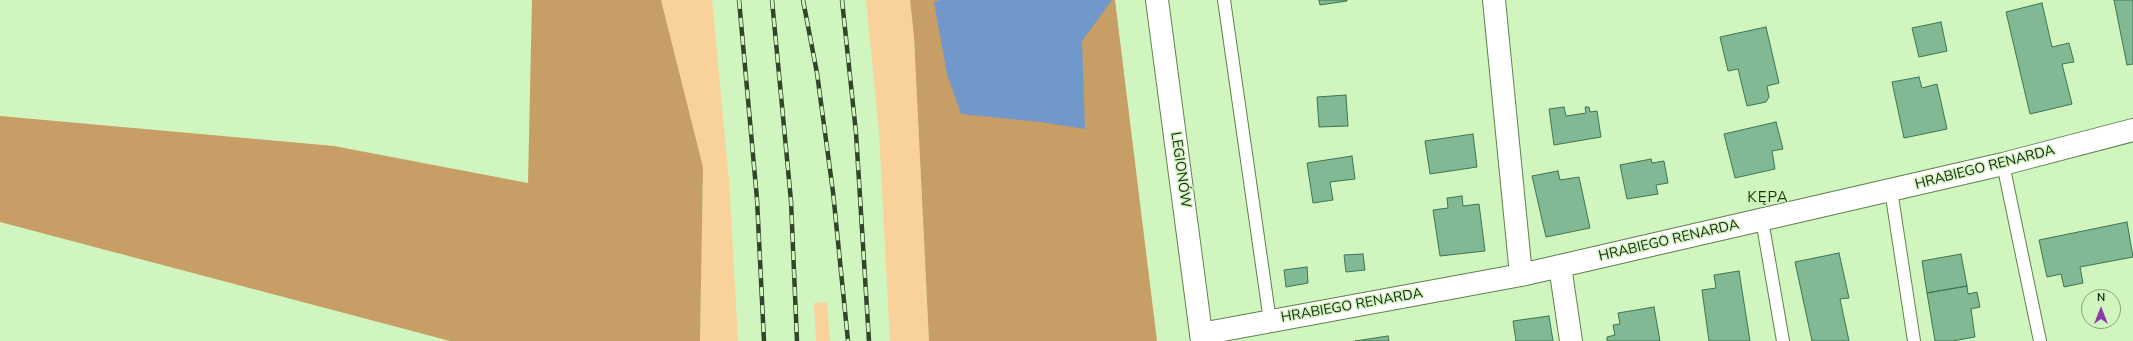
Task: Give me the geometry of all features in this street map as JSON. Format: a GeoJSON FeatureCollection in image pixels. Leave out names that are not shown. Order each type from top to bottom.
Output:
{"type":"FeatureCollection","features":[{"type":"Feature","properties":{"kind":"street","name":"LEGIONÓW"},"geometry":{"type":"LineString","coordinates":[[1157,0],[1201,337]]}},
{"type":"Feature","properties":{"kind":"street"},"geometry":{"type":"LineString","coordinates":[[1494,0],[1521,275]]}},
{"type":"Feature","properties":{"kind":"street","name":"HRABIEGO RENARDA"},"geometry":{"type":"LineString","coordinates":[[1201,337],[1270,321],[1521,275],[2003,164],[2133,130]]}},
{"type":"Feature","properties":{"kind":"street"},"geometry":{"type":"LineString","coordinates":[[1560,266],[1571,341]]}},
{"type":"Feature","properties":{"kind":"lane"},"geometry":{"type":"LineString","coordinates":[[1224,0],[1270,321]]}},
{"type":"Feature","properties":{"kind":"lane"},"geometry":{"type":"LineString","coordinates":[[2003,164],[2040,341]]}},
{"type":"Feature","properties":{"kind":"lane"},"geometry":{"type":"LineString","coordinates":[[1891,190],[1914,341]]}},
{"type":"Feature","properties":{"kind":"lane"},"geometry":{"type":"LineString","coordinates":[[1762,220],[1783,341]]}},
{"type":"Feature","properties":{"kind":"shaded area"},"geometry":{"type":"Polygon","coordinates":[[[532,0],[661,0],[703,167],[700,341],[450,341],[0,222],[0,116],[334,146],[528,183],[532,0]]]}},
{"type":"Feature","properties":{"kind":"shaded area"},"geometry":{"type":"Polygon","coordinates":[[[661,0],[712,0],[729,180],[738,341],[700,341],[703,167],[661,0]]]}},
{"type":"Feature","properties":{"kind":"shaded area"},"geometry":{"type":"Polygon","coordinates":[[[866,0],[910,0],[914,37],[929,341],[890,341],[879,131],[866,0]]]}},
{"type":"Feature","properties":{"kind":"shaded area"},"geometry":{"type":"Polygon","coordinates":[[[910,0],[1115,0],[1157,341],[929,341],[914,37],[910,0]]]}},
{"type":"Feature","properties":{"kind":"shaded area"},"geometry":{"type":"Polygon","coordinates":[[[827,302],[830,341],[816,341],[814,303],[827,302]]]}},
{"type":"Feature","properties":{"kind":"water"},"geometry":{"type":"Polygon","coordinates":[[[941,0],[1112,0],[1082,41],[1085,129],[1041,122],[961,114],[947,74],[934,2],[941,0]]]}},
{"type":"Feature","properties":{"kind":"building"},"geometry":{"type":"Polygon","coordinates":[[[1319,0],[1347,0],[1347,1],[1320,5],[1319,0]]]}},
{"type":"Feature","properties":{"kind":"building"},"geometry":{"type":"Polygon","coordinates":[[[2114,0],[2133,0],[2133,64],[2127,65],[2114,0]]]}},
{"type":"Feature","properties":{"kind":"building"},"geometry":{"type":"Polygon","coordinates":[[[2042,3],[2052,47],[2069,43],[2074,62],[2062,64],[2072,104],[2030,114],[2006,12],[2042,3]]]}},
{"type":"Feature","properties":{"kind":"building"},"geometry":{"type":"Polygon","coordinates":[[[1941,22],[1947,51],[1919,57],[1912,28],[1941,22]]]}},
{"type":"Feature","properties":{"kind":"building"},"geometry":{"type":"Polygon","coordinates":[[[1766,27],[1779,83],[1767,86],[1769,97],[1766,102],[1747,106],[1738,69],[1728,71],[1720,37],[1766,27]]]}},
{"type":"Feature","properties":{"kind":"building"},"geometry":{"type":"Polygon","coordinates":[[[1919,77],[1922,88],[1937,84],[1947,129],[1904,138],[1892,82],[1919,77]]]}},
{"type":"Feature","properties":{"kind":"building"},"geometry":{"type":"Polygon","coordinates":[[[1346,95],[1348,126],[1319,127],[1317,97],[1346,95]]]}},
{"type":"Feature","properties":{"kind":"building"},"geometry":{"type":"Polygon","coordinates":[[[1564,107],[1566,116],[1586,113],[1585,107],[1589,107],[1590,112],[1597,111],[1601,137],[1554,145],[1549,109],[1564,107]]]}},
{"type":"Feature","properties":{"kind":"building"},"geometry":{"type":"Polygon","coordinates":[[[1776,122],[1783,149],[1772,151],[1775,169],[1735,178],[1724,134],[1776,122]]]}},
{"type":"Feature","properties":{"kind":"building"},"geometry":{"type":"Polygon","coordinates":[[[1473,134],[1477,167],[1430,174],[1425,141],[1473,134]]]}},
{"type":"Feature","properties":{"kind":"building"},"geometry":{"type":"Polygon","coordinates":[[[1352,156],[1355,179],[1330,182],[1333,200],[1313,203],[1307,163],[1352,156]]]}},
{"type":"Feature","properties":{"kind":"building"},"geometry":{"type":"Polygon","coordinates":[[[1651,159],[1652,163],[1664,161],[1668,183],[1656,185],[1658,194],[1627,199],[1620,165],[1651,159]]]}},
{"type":"Feature","properties":{"kind":"building"},"geometry":{"type":"Polygon","coordinates":[[[1558,171],[1560,180],[1579,177],[1590,228],[1546,237],[1532,176],[1558,171]]]}},
{"type":"Feature","properties":{"kind":"building"},"geometry":{"type":"Polygon","coordinates":[[[1462,196],[1463,206],[1479,204],[1485,251],[1440,256],[1433,210],[1448,208],[1447,198],[1462,196]]]}},
{"type":"Feature","properties":{"kind":"building"},"geometry":{"type":"Polygon","coordinates":[[[2127,222],[2133,257],[2080,267],[2083,283],[2064,287],[2061,274],[2047,277],[2039,240],[2127,222]]]}},
{"type":"Feature","properties":{"kind":"building"},"geometry":{"type":"Polygon","coordinates":[[[1839,253],[1849,298],[1840,299],[1849,341],[1812,341],[1795,262],[1839,253]]]}},
{"type":"Feature","properties":{"kind":"building"},"geometry":{"type":"Polygon","coordinates":[[[1363,254],[1365,270],[1346,272],[1344,255],[1363,254]]]}},
{"type":"Feature","properties":{"kind":"building"},"geometry":{"type":"Polygon","coordinates":[[[1961,254],[1967,286],[1927,293],[1922,261],[1961,254]]]}},
{"type":"Feature","properties":{"kind":"building"},"geometry":{"type":"Polygon","coordinates":[[[1307,267],[1308,283],[1286,287],[1284,270],[1307,267]]]}},
{"type":"Feature","properties":{"kind":"building"},"geometry":{"type":"Polygon","coordinates":[[[1739,271],[1750,341],[1709,341],[1702,290],[1716,288],[1714,275],[1739,271]]]}},
{"type":"Feature","properties":{"kind":"building"},"geometry":{"type":"Polygon","coordinates":[[[1967,286],[1968,294],[1977,292],[1980,307],[1971,309],[1975,337],[1952,341],[1935,341],[1927,293],[1967,286]]]}},
{"type":"Feature","properties":{"kind":"building"},"geometry":{"type":"Polygon","coordinates":[[[1654,307],[1660,341],[1607,341],[1607,337],[1615,335],[1613,325],[1620,324],[1618,313],[1654,307]]]}},
{"type":"Feature","properties":{"kind":"building"},"geometry":{"type":"Polygon","coordinates":[[[1549,316],[1553,341],[1516,341],[1513,321],[1549,316]]]}},
{"type":"Feature","properties":{"kind":"building"},"geometry":{"type":"Polygon","coordinates":[[[1388,336],[1389,341],[1355,341],[1388,336]]]}},
{"type":"Feature","properties":{"kind":"railway"},"geometry":{"type":"LineString","coordinates":[[739,0],[757,199],[764,341]]}},
{"type":"Feature","properties":{"kind":"railway"},"geometry":{"type":"LineString","coordinates":[[772,0],[791,201],[797,341]]}},
{"type":"Feature","properties":{"kind":"railway"},"geometry":{"type":"LineString","coordinates":[[803,0],[817,73],[833,192],[848,341]]}},
{"type":"Feature","properties":{"kind":"railway"},"geometry":{"type":"LineString","coordinates":[[842,0],[856,133],[869,341]]}},
{"type":"Feature","properties":{"kind":"district","name":"KĘPA"},"geometry":{"type":"Point","coordinates":[1768,198]}}]}
